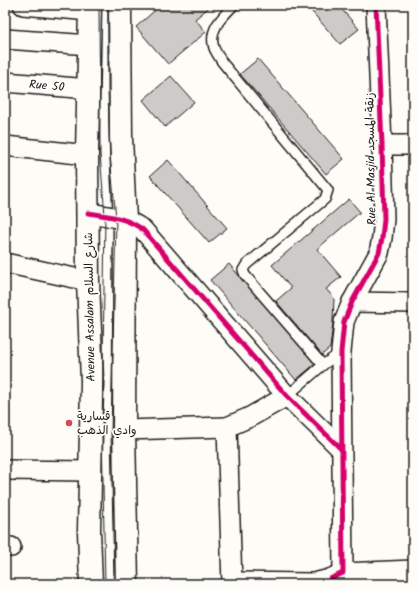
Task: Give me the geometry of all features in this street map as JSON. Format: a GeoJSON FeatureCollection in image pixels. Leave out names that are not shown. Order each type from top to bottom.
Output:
{"type":"FeatureCollection","features":[{"type":"Feature","properties":{"kind":"main road"},"geometry":{"type":"LineString","coordinates":[[120,5],[121,153],[125,220],[124,430],[127,584]]}},
{"type":"Feature","properties":{"kind":"main road","name":"Avenue Assalam شارع السلام"},"geometry":{"type":"LineString","coordinates":[[90,8],[87,155],[88,281],[92,381],[89,531],[91,584]]}},
{"type":"Feature","properties":{"kind":"street"},"geometry":{"type":"LineString","coordinates":[[23,5],[90,8]]}},
{"type":"Feature","properties":{"kind":"street","name":"Rue Al Masjid زنقة المسجد"},"geometry":{"type":"LineString","coordinates":[[334,579],[341,449],[341,352],[344,322],[352,302],[379,253],[384,219],[376,5]]}},
{"type":"Feature","properties":{"kind":"street"},"geometry":{"type":"LineString","coordinates":[[5,39],[90,45]]}},
{"type":"Feature","properties":{"kind":"street","name":"Rue 50"},"geometry":{"type":"LineString","coordinates":[[5,82],[89,89]]}},
{"type":"Feature","properties":{"kind":"street"},"geometry":{"type":"LineString","coordinates":[[382,145],[413,145]]}},
{"type":"Feature","properties":{"kind":"street"},"geometry":{"type":"LineString","coordinates":[[5,146],[87,155]]}},
{"type":"Feature","properties":{"kind":"street"},"geometry":{"type":"LineString","coordinates":[[88,213],[125,220],[138,226],[148,235],[287,396],[341,449]]}},
{"type":"Feature","properties":{"kind":"street"},"geometry":{"type":"LineString","coordinates":[[5,263],[88,281]]}},
{"type":"Feature","properties":{"kind":"street"},"geometry":{"type":"LineString","coordinates":[[352,302],[413,303]]}},
{"type":"Feature","properties":{"kind":"street"},"geometry":{"type":"LineString","coordinates":[[124,430],[227,428],[287,396]]}},
{"type":"Feature","properties":{"kind":"street"},"geometry":{"type":"LineString","coordinates":[[227,428],[232,583],[314,583],[334,579],[413,570]]}},
{"type":"Feature","properties":{"kind":"street"},"geometry":{"type":"LineString","coordinates":[[5,470],[90,471]]}},
{"type":"Feature","properties":{"kind":"lane"},"geometry":{"type":"LineString","coordinates":[[234,5],[216,25],[212,37],[214,48],[222,62],[328,190],[326,199],[246,265],[243,270],[245,275],[323,365]]}},
{"type":"Feature","properties":{"kind":"lane"},"geometry":{"type":"LineString","coordinates":[[287,396],[323,365],[341,352]]}},
{"type":"Feature","properties":{"kind":"building"},"geometry":{"type":"Polygon","coordinates":[[[161,5],[212,5],[195,19],[206,32],[168,64],[136,27],[161,5]]]}},
{"type":"Feature","properties":{"kind":"building"},"geometry":{"type":"Polygon","coordinates":[[[306,5],[338,5],[359,29],[340,44],[306,5]]]}},
{"type":"Feature","properties":{"kind":"building"},"geometry":{"type":"Polygon","coordinates":[[[258,59],[344,159],[326,174],[240,74],[258,59]]]}},
{"type":"Feature","properties":{"kind":"building"},"geometry":{"type":"Polygon","coordinates":[[[171,76],[194,102],[165,127],[143,100],[171,76]]]}},
{"type":"Feature","properties":{"kind":"building"},"geometry":{"type":"Polygon","coordinates":[[[168,160],[227,228],[209,243],[150,176],[168,160]]]}},
{"type":"Feature","properties":{"kind":"building"},"geometry":{"type":"Polygon","coordinates":[[[349,199],[360,212],[317,249],[341,277],[326,289],[334,298],[333,323],[330,348],[322,355],[276,301],[291,288],[272,265],[349,199]]]}},
{"type":"Feature","properties":{"kind":"building"},"geometry":{"type":"Polygon","coordinates":[[[229,264],[315,364],[296,380],[210,280],[229,264]]]}},
{"type":"Feature","properties":{"kind":"tram line"},"geometry":{"type":"LineString","coordinates":[[99,5],[100,154],[105,216],[102,431],[105,584]]}},
{"type":"Feature","properties":{"kind":"tram line"},"geometry":{"type":"LineString","coordinates":[[108,5],[110,157],[116,218],[111,432],[114,584]]}},
{"type":"Feature","properties":{"kind":"cycle path"},"geometry":{"type":"LineString","coordinates":[[330,584],[330,579],[343,573],[341,352],[344,322],[352,302],[379,253],[384,219],[376,5]]}},
{"type":"Feature","properties":{"kind":"cycle path"},"geometry":{"type":"LineString","coordinates":[[88,213],[110,216],[124,220],[143,230],[287,396],[341,449]]}},
{"type":"Feature","properties":{"kind":"place","name":"قسارية وادي الذهب"},"geometry":{"type":"Point","coordinates":[69,423]}}]}
